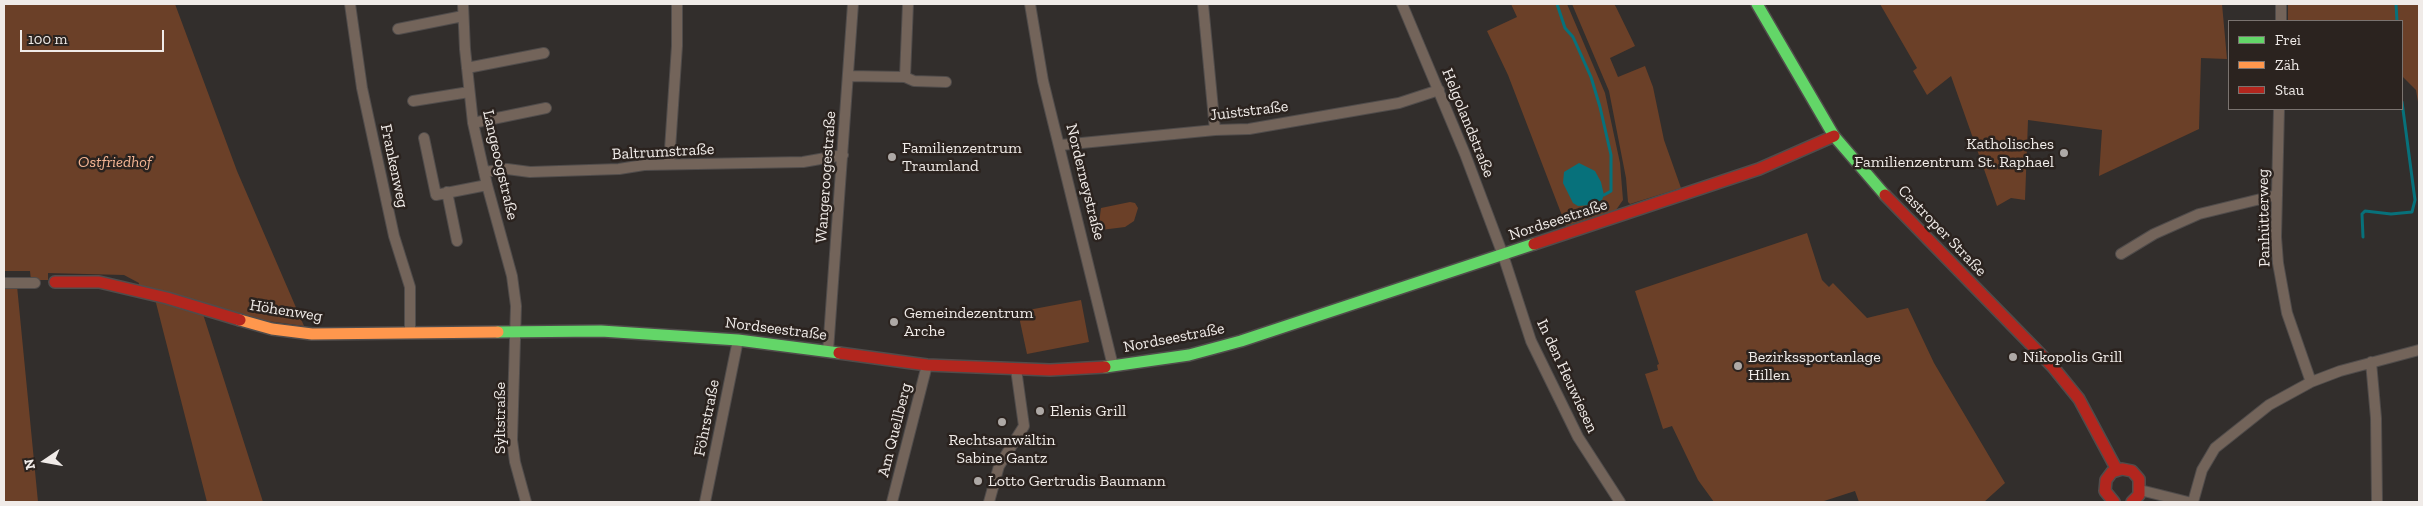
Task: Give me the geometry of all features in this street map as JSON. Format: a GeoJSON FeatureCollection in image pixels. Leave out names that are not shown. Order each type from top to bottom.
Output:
{"type":"FeatureCollection","features":[{"type":"Feature","properties":{"kind":"street","name":"Frankenweg"},"geometry":{"type":"LineString","coordinates":[[350,4],[362,88],[394,236],[410,287],[410,333]]}},
{"type":"Feature","properties":{"kind":"street","name":"Langeoogstraße"},"geometry":{"type":"LineString","coordinates":[[463,4],[473,124],[487,185],[512,276],[516,306],[516,332]]}},
{"type":"Feature","properties":{"kind":"street"},"geometry":{"type":"LineString","coordinates":[[669,164],[677,46],[677,4]]}},
{"type":"Feature","properties":{"kind":"street","name":"Wangeroogestraße"},"geometry":{"type":"LineString","coordinates":[[828,351],[852,4]]}},
{"type":"Feature","properties":{"kind":"street"},"geometry":{"type":"LineString","coordinates":[[905,77],[908,4]]}},
{"type":"Feature","properties":{"kind":"street","name":"Norderneystraße"},"geometry":{"type":"LineString","coordinates":[[1030,4],[1043,81],[1061,145],[1113,366]]}},
{"type":"Feature","properties":{"kind":"street"},"geometry":{"type":"LineString","coordinates":[[1203,4],[1215,130]]}},
{"type":"Feature","properties":{"kind":"street","name":"Helgolandstraße"},"geometry":{"type":"LineString","coordinates":[[1402,4],[1439,90],[1503,255]]}},
{"type":"Feature","properties":{"kind":"street","name":"Castroper Straße"},"geometry":{"type":"LineString","coordinates":[[1757,4],[1834,136],[1884,193],[2053,367],[2079,399],[2117,470]]}},
{"type":"Feature","properties":{"kind":"street"},"geometry":{"type":"LineString","coordinates":[[2281,4],[2281,20]]}},
{"type":"Feature","properties":{"kind":"street"},"geometry":{"type":"LineString","coordinates":[[398,29],[463,16]]}},
{"type":"Feature","properties":{"kind":"street"},"geometry":{"type":"LineString","coordinates":[[467,68],[544,53]]}},
{"type":"Feature","properties":{"kind":"street"},"geometry":{"type":"LineString","coordinates":[[848,76],[905,77],[914,81],[946,82]]}},
{"type":"Feature","properties":{"kind":"street","name":"Juiststraße"},"geometry":{"type":"LineString","coordinates":[[1061,145],[1215,130],[1249,129],[1399,103],[1439,90]]}},
{"type":"Feature","properties":{"kind":"street"},"geometry":{"type":"LineString","coordinates":[[413,101],[469,92]]}},
{"type":"Feature","properties":{"kind":"street"},"geometry":{"type":"LineString","coordinates":[[473,124],[546,108]]}},
{"type":"Feature","properties":{"kind":"street","name":"Panhütterweg"},"geometry":{"type":"LineString","coordinates":[[2279,110],[2276,237],[2281,285],[2294,336],[2311,382]]}},
{"type":"Feature","properties":{"kind":"street","name":"Nordseestraße"},"geometry":{"type":"LineString","coordinates":[[516,332],[601,331],[738,340],[927,364],[1050,370],[1113,366],[1190,354],[1241,341],[1759,169],[1834,136]]}},
{"type":"Feature","properties":{"kind":"street"},"geometry":{"type":"LineString","coordinates":[[424,138],[436,195],[487,185]]}},
{"type":"Feature","properties":{"kind":"street","name":"Baltrumstraße"},"geometry":{"type":"LineString","coordinates":[[484,172],[507,169],[530,172],[620,169],[644,165],[669,164],[803,162],[843,155]]}},
{"type":"Feature","properties":{"kind":"street"},"geometry":{"type":"LineString","coordinates":[[447,192],[457,241]]}},
{"type":"Feature","properties":{"kind":"street"},"geometry":{"type":"LineString","coordinates":[[2121,254],[2154,234],[2199,214],[2277,195]]}},
{"type":"Feature","properties":{"kind":"street","name":"In den Heuwiesen"},"geometry":{"type":"LineString","coordinates":[[1503,255],[1531,341],[1578,437],[1620,502]]}},
{"type":"Feature","properties":{"kind":"street"},"geometry":{"type":"LineString","coordinates":[[4,282],[35,283]]}},
{"type":"Feature","properties":{"kind":"street","name":"Höhenweg"},"geometry":{"type":"LineString","coordinates":[[55,282],[99,282],[168,298],[272,328],[300,333],[516,332]]}},
{"type":"Feature","properties":{"kind":"street","name":"Syltstraße"},"geometry":{"type":"LineString","coordinates":[[516,332],[512,440],[515,462],[526,502]]}},
{"type":"Feature","properties":{"kind":"street","name":"Föhrstraße"},"geometry":{"type":"LineString","coordinates":[[705,502],[738,340]]}},
{"type":"Feature","properties":{"kind":"street"},"geometry":{"type":"LineString","coordinates":[[2193,502],[2202,470],[2215,448],[2264,409],[2311,382],[2340,370],[2419,350]]}},
{"type":"Feature","properties":{"kind":"street"},"geometry":{"type":"LineString","coordinates":[[2371,362],[2376,418],[2377,502]]}},
{"type":"Feature","properties":{"kind":"street","name":"Am Quellberg"},"geometry":{"type":"LineString","coordinates":[[892,502],[927,364]]}},
{"type":"Feature","properties":{"kind":"street"},"geometry":{"type":"LineString","coordinates":[[989,502],[999,466],[1024,426],[1016,369]]}},
{"type":"Feature","properties":{"kind":"street"},"geometry":{"type":"LineString","coordinates":[[2114,502],[2107,496],[2105,486],[2108,476],[2117,470],[2132,471],[2139,479],[2140,490],[2132,502]]}},
{"type":"Feature","properties":{"kind":"street"},"geometry":{"type":"LineString","coordinates":[[2140,490],[2188,502]]}},
{"type":"Feature","properties":{"kind":"green space","name":"Ostfriedhof"},"geometry":{"type":"Polygon","coordinates":[[[4,4],[175,4],[237,171],[304,326],[245,318],[138,288],[139,283],[124,275],[48,273],[48,280],[31,280],[30,271],[4,271],[4,4]]]}},
{"type":"Feature","properties":{"kind":"green space"},"geometry":{"type":"Polygon","coordinates":[[[1511,4],[1567,4],[1605,93],[1620,163],[1623,200],[1616,210],[1566,226],[1508,75],[1487,31],[1517,17],[1511,4]]]}},
{"type":"Feature","properties":{"kind":"green space"},"geometry":{"type":"Polygon","coordinates":[[[1572,4],[1614,4],[1616,7],[1635,46],[1610,58],[1618,77],[1645,66],[1653,87],[1664,140],[1681,188],[1630,204],[1628,202],[1626,178],[1609,91],[1572,4]]]}},
{"type":"Feature","properties":{"kind":"green space"},"geometry":{"type":"Polygon","coordinates":[[[1880,4],[2222,4],[2227,59],[2201,58],[2199,129],[2099,176],[2102,130],[2028,120],[2025,200],[2011,198],[1997,206],[1951,76],[1927,95],[1913,71],[1917,68],[1880,4]]]}},
{"type":"Feature","properties":{"kind":"green space"},"geometry":{"type":"Polygon","coordinates":[[[2288,4],[2419,4],[2419,108],[2416,90],[2403,77],[2403,20],[2288,20],[2288,4]]]}},
{"type":"Feature","properties":{"kind":"green space"},"geometry":{"type":"Polygon","coordinates":[[[1130,202],[1135,203],[1138,208],[1134,221],[1125,227],[1101,230],[1099,223],[1101,208],[1130,202]]]}},
{"type":"Feature","properties":{"kind":"green space","name":"Bezirkssportanlage Hillen"},"geometry":{"type":"Polygon","coordinates":[[[1807,233],[1822,280],[1829,287],[1833,283],[1867,318],[1908,308],[1934,363],[2005,483],[1984,502],[1859,502],[1855,491],[1821,502],[1714,502],[1698,480],[1672,426],[1663,429],[1645,374],[1658,370],[1657,365],[1659,364],[1635,291],[1807,233]]]}},
{"type":"Feature","properties":{"kind":"green space"},"geometry":{"type":"Polygon","coordinates":[[[4,285],[17,286],[38,502],[4,502],[4,285]]]}},
{"type":"Feature","properties":{"kind":"green space"},"geometry":{"type":"Polygon","coordinates":[[[155,299],[203,314],[263,502],[207,502],[155,299]]]}},
{"type":"Feature","properties":{"kind":"green space"},"geometry":{"type":"Polygon","coordinates":[[[1081,300],[1089,342],[1027,354],[1018,312],[1081,300]]]}},
{"type":"Feature","properties":{"kind":"water"},"geometry":{"type":"Polygon","coordinates":[[[1579,163],[1595,171],[1601,182],[1604,195],[1602,200],[1591,205],[1578,206],[1573,203],[1563,183],[1564,172],[1579,163]]]}},
{"type":"Feature","properties":{"kind":"waterway"},"geometry":{"type":"LineString","coordinates":[[1557,4],[1565,28],[1573,37],[1591,77],[1600,107],[1611,155],[1611,191],[1604,195]]}},
{"type":"Feature","properties":{"kind":"waterway"},"geometry":{"type":"LineString","coordinates":[[2396,4],[2397,20]]}},
{"type":"Feature","properties":{"kind":"waterway"},"geometry":{"type":"LineString","coordinates":[[2363,237],[2362,214],[2365,211],[2391,214],[2412,212],[2415,200],[2403,110]]}},
{"type":"Feature","properties":{"kind":"traffic: fast"},"geometry":{"type":"LineString","coordinates":[[1757,4],[1834,136],[1885,195]]}},
{"type":"Feature","properties":{"kind":"traffic: fast"},"geometry":{"type":"LineString","coordinates":[[1105,367],[1189,355],[1241,341],[1534,244]]}},
{"type":"Feature","properties":{"kind":"traffic: fast"},"geometry":{"type":"LineString","coordinates":[[498,332],[601,331],[738,340],[839,353]]}},
{"type":"Feature","properties":{"kind":"traffic: slow"},"geometry":{"type":"LineString","coordinates":[[240,320],[272,329],[312,334],[498,332]]}},
{"type":"Feature","properties":{"kind":"traffic: jam"},"geometry":{"type":"LineString","coordinates":[[1534,244],[1759,169],[1834,136]]}},
{"type":"Feature","properties":{"kind":"traffic: jam"},"geometry":{"type":"LineString","coordinates":[[1885,195],[2053,367],[2079,399],[2117,470]]}},
{"type":"Feature","properties":{"kind":"traffic: jam"},"geometry":{"type":"LineString","coordinates":[[55,282],[99,282],[167,298],[240,320]]}},
{"type":"Feature","properties":{"kind":"traffic: jam"},"geometry":{"type":"LineString","coordinates":[[839,353],[927,365],[1050,370],[1105,367]]}},
{"type":"Feature","properties":{"kind":"traffic: jam"},"geometry":{"type":"LineString","coordinates":[[2114,502],[2105,491],[2106,480],[2112,472],[2122,469],[2132,471],[2139,479],[2139,495],[2132,502]]}},
{"type":"Feature","properties":{"kind":"place","name":"Katholisches Familienzentrum St. Raphael"},"geometry":{"type":"Point","coordinates":[2064,153]}},
{"type":"Feature","properties":{"kind":"place","name":"Familienzentrum Traumland"},"geometry":{"type":"Point","coordinates":[892,157]}},
{"type":"Feature","properties":{"kind":"place","name":"Gemeindezentrum Arche"},"geometry":{"type":"Point","coordinates":[894,322]}},
{"type":"Feature","properties":{"kind":"place","name":"Nikopolis Grill"},"geometry":{"type":"Point","coordinates":[2013,357]}},
{"type":"Feature","properties":{"kind":"place","name":"Bezirkssportanlage Hillen"},"geometry":{"type":"Point","coordinates":[1738,366]}},
{"type":"Feature","properties":{"kind":"place","name":"Elenis Grill"},"geometry":{"type":"Point","coordinates":[1040,411]}},
{"type":"Feature","properties":{"kind":"place","name":"Rechtsanwältin Sabine Gantz"},"geometry":{"type":"Point","coordinates":[1002,422]}},
{"type":"Feature","properties":{"kind":"place","name":"Lotto Gertrudis Baumann"},"geometry":{"type":"Point","coordinates":[978,481]}}]}
